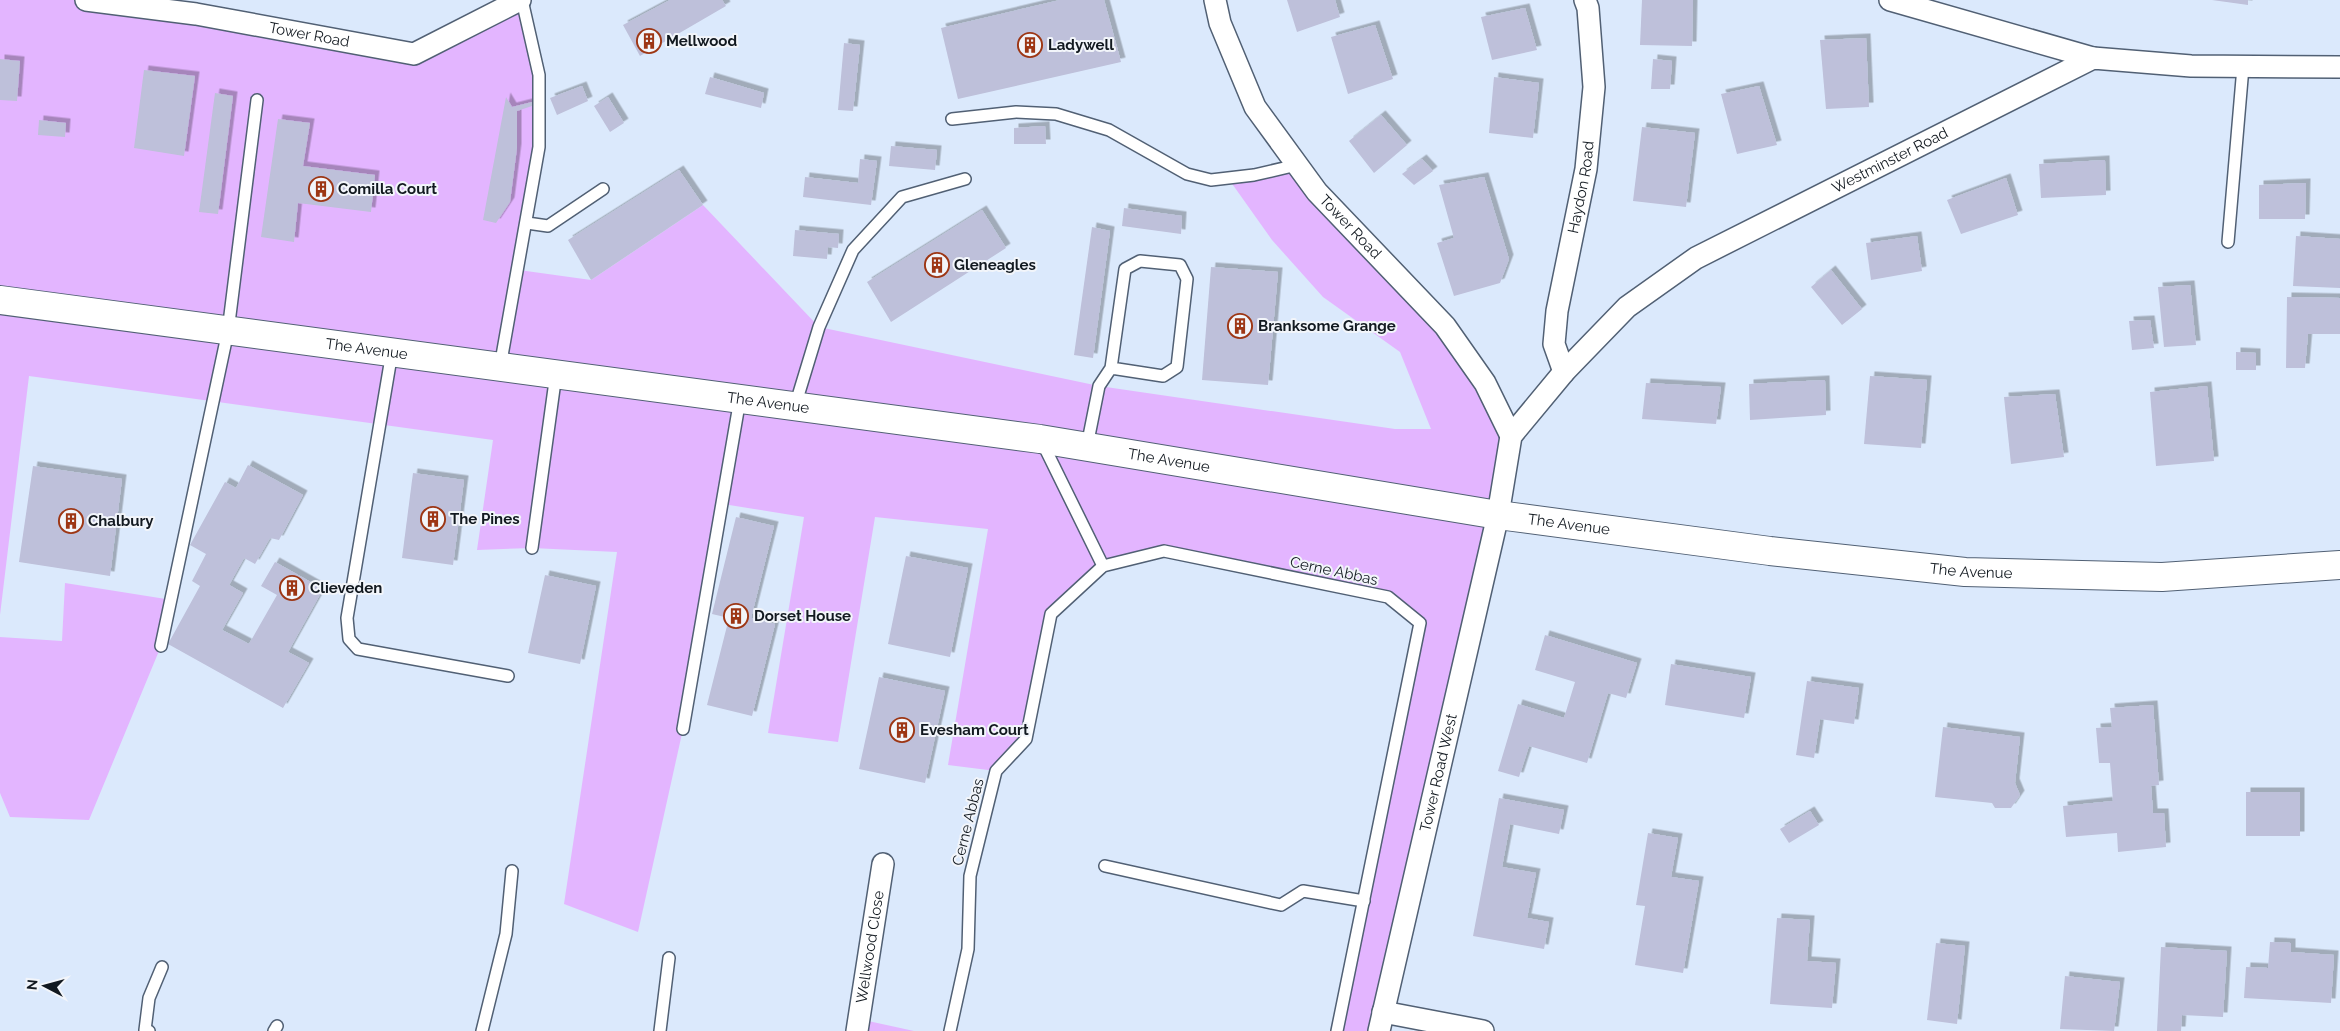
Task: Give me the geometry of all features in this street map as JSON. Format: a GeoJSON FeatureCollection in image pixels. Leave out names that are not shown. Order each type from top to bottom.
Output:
{"type":"FeatureCollection","features":[{"type":"Feature","properties":{"kind":"main road","name":"The Avenue"},"geometry":{"type":"LineString","coordinates":[[0,300],[1040,439],[1498,515],[1770,551],[1965,572],[2162,577],[2340,565]]}},
{"type":"Feature","properties":{"kind":"street","name":"Tower Road"},"geometry":{"type":"LineString","coordinates":[[86,0],[197,7],[414,54],[521,0]]}},
{"type":"Feature","properties":{"kind":"street","name":"Tower Road"},"geometry":{"type":"LineString","coordinates":[[1215,0],[1220,23],[1255,107],[1316,192],[1446,326],[1485,383],[1511,436]]}},
{"type":"Feature","properties":{"kind":"street","name":"Haydon Road"},"geometry":{"type":"LineString","coordinates":[[1564,372],[1554,344],[1586,168],[1594,88],[1588,8],[1585,0]]}},
{"type":"Feature","properties":{"kind":"street"},"geometry":{"type":"LineString","coordinates":[[1890,0],[2093,58],[2190,66],[2340,67]]}},
{"type":"Feature","properties":{"kind":"street","name":"Westminster Road"},"geometry":{"type":"LineString","coordinates":[[1511,436],[1564,372],[1627,307],[1696,258],[2093,58]]}},
{"type":"Feature","properties":{"kind":"street"},"geometry":{"type":"LineString","coordinates":[[1498,515],[1511,436]]}},
{"type":"Feature","properties":{"kind":"street","name":"Tower Road West"},"geometry":{"type":"LineString","coordinates":[[1381,1021],[1498,515]]}},
{"type":"Feature","properties":{"kind":"street","name":"Wellwood Close"},"geometry":{"type":"LineString","coordinates":[[857,1031],[883,864]]}},
{"type":"Feature","properties":{"kind":"street"},"geometry":{"type":"LineString","coordinates":[[1381,1021],[1483,1031]]}},
{"type":"Feature","properties":{"kind":"lane"},"geometry":{"type":"LineString","coordinates":[[500,367],[539,147],[539,75],[521,0]]}},
{"type":"Feature","properties":{"kind":"lane"},"geometry":{"type":"LineString","coordinates":[[2228,242],[2243,66]]}},
{"type":"Feature","properties":{"kind":"lane"},"geometry":{"type":"LineString","coordinates":[[162,646],[228,331],[257,100]]}},
{"type":"Feature","properties":{"kind":"lane"},"geometry":{"type":"LineString","coordinates":[[952,119],[1016,112],[1056,114],[1109,130],[1187,174],[1211,180],[1254,175],[1297,165]]}},
{"type":"Feature","properties":{"kind":"lane"},"geometry":{"type":"LineString","coordinates":[[795,406],[819,327],[853,250],[902,197],[965,179]]}},
{"type":"Feature","properties":{"kind":"lane"},"geometry":{"type":"LineString","coordinates":[[527,223],[548,226],[603,189]]}},
{"type":"Feature","properties":{"kind":"lane"},"geometry":{"type":"LineString","coordinates":[[1087,446],[1099,386],[1111,368],[1124,269],[1140,261],[1180,265],[1187,279],[1177,367],[1163,376],[1111,368]]}},
{"type":"Feature","properties":{"kind":"lane"},"geometry":{"type":"LineString","coordinates":[[392,352],[347,618],[349,639],[358,649],[508,676]]}},
{"type":"Feature","properties":{"kind":"lane"},"geometry":{"type":"LineString","coordinates":[[532,548],[556,374]]}},
{"type":"Feature","properties":{"kind":"lane"},"geometry":{"type":"LineString","coordinates":[[684,730],[740,399]]}},
{"type":"Feature","properties":{"kind":"lane"},"geometry":{"type":"LineString","coordinates":[[1040,439],[1103,566]]}},
{"type":"Feature","properties":{"kind":"lane","name":"Cerne Abbas"},"geometry":{"type":"LineString","coordinates":[[950,1031],[968,950],[970,876],[996,771],[1026,739],[1051,614],[1103,566],[1164,551],[1388,597],[1420,623],[1337,1031]]}},
{"type":"Feature","properties":{"kind":"lane"},"geometry":{"type":"LineString","coordinates":[[1105,866],[1281,906],[1303,892],[1364,901]]}},
{"type":"Feature","properties":{"kind":"lane"},"geometry":{"type":"LineString","coordinates":[[482,1031],[506,934],[512,871]]}},
{"type":"Feature","properties":{"kind":"lane"},"geometry":{"type":"LineString","coordinates":[[660,1031],[669,958]]}},
{"type":"Feature","properties":{"kind":"lane"},"geometry":{"type":"LineString","coordinates":[[149,1031],[145,1030],[149,998],[162,968]]}},
{"type":"Feature","properties":{"kind":"shaded area"},"geometry":{"type":"Polygon","coordinates":[[[0,0],[86,0],[414,54],[520,0],[539,75],[539,147],[519,270],[591,280],[703,205],[819,327],[1099,386],[1395,429],[1431,429],[1400,352],[1323,297],[1272,240],[1228,178],[1297,165],[1392,269],[1511,436],[1379,1031],[1337,1031],[1420,623],[1388,597],[1164,551],[1103,566],[1051,614],[1026,739],[996,771],[948,765],[988,529],[875,517],[838,742],[768,733],[804,517],[723,504],[683,729],[638,932],[564,904],[617,552],[532,548],[477,550],[493,440],[29,376],[0,615],[0,0]]]}},
{"type":"Feature","properties":{"kind":"shaded area"},"geometry":{"type":"Polygon","coordinates":[[[65,583],[172,600],[161,646],[89,820],[10,817],[0,793],[0,637],[62,641],[65,583]]]}},
{"type":"Feature","properties":{"kind":"shaded area"},"geometry":{"type":"Polygon","coordinates":[[[859,1019],[914,1031],[857,1031],[859,1019]]]}},
{"type":"Feature","properties":{"kind":"building","name":"Mellwood"},"geometry":{"type":"Polygon","coordinates":[[[670,0],[722,0],[726,6],[640,56],[623,25],[670,0]]]}},
{"type":"Feature","properties":{"kind":"building","name":"Ladywell"},"geometry":{"type":"Polygon","coordinates":[[[1060,0],[1104,0],[1121,62],[958,99],[941,28],[1060,0]]]}},
{"type":"Feature","properties":{"kind":"building"},"geometry":{"type":"Polygon","coordinates":[[[1287,0],[1335,0],[1340,17],[1297,32],[1287,0]]]}},
{"type":"Feature","properties":{"kind":"building"},"geometry":{"type":"Polygon","coordinates":[[[1642,0],[1693,0],[1692,46],[1640,45],[1642,0]]]}},
{"type":"Feature","properties":{"kind":"building"},"geometry":{"type":"Polygon","coordinates":[[[2212,0],[2248,0],[2248,5],[2212,0]]]}},
{"type":"Feature","properties":{"kind":"building"},"geometry":{"type":"Polygon","coordinates":[[[1525,8],[1537,50],[1492,60],[1481,17],[1525,8]]]}},
{"type":"Feature","properties":{"kind":"building"},"geometry":{"type":"Polygon","coordinates":[[[1375,25],[1393,79],[1348,94],[1331,37],[1375,25]]]}},
{"type":"Feature","properties":{"kind":"building"},"geometry":{"type":"Polygon","coordinates":[[[1866,38],[1869,107],[1826,109],[1820,40],[1866,38]]]}},
{"type":"Feature","properties":{"kind":"building"},"geometry":{"type":"Polygon","coordinates":[[[844,43],[860,45],[853,111],[838,110],[844,43]]]}},
{"type":"Feature","properties":{"kind":"building"},"geometry":{"type":"Polygon","coordinates":[[[0,59],[20,61],[17,101],[0,100],[0,59]]]}},
{"type":"Feature","properties":{"kind":"building"},"geometry":{"type":"Polygon","coordinates":[[[1653,59],[1672,61],[1670,89],[1651,89],[1653,59]]]}},
{"type":"Feature","properties":{"kind":"building"},"geometry":{"type":"Polygon","coordinates":[[[144,70],[195,76],[184,156],[134,148],[144,70]]]}},
{"type":"Feature","properties":{"kind":"building"},"geometry":{"type":"Polygon","coordinates":[[[710,77],[764,93],[761,108],[705,94],[710,77]]]}},
{"type":"Feature","properties":{"kind":"building"},"geometry":{"type":"Polygon","coordinates":[[[1494,77],[1539,83],[1533,138],[1489,133],[1494,77]]]}},
{"type":"Feature","properties":{"kind":"building"},"geometry":{"type":"Polygon","coordinates":[[[582,86],[588,101],[557,115],[550,98],[582,86]]]}},
{"type":"Feature","properties":{"kind":"building"},"geometry":{"type":"Polygon","coordinates":[[[1759,86],[1777,145],[1737,154],[1721,94],[1759,86]]]}},
{"type":"Feature","properties":{"kind":"building"},"geometry":{"type":"Polygon","coordinates":[[[215,93],[233,96],[218,214],[199,212],[215,93]]]}},
{"type":"Feature","properties":{"kind":"building"},"geometry":{"type":"Polygon","coordinates":[[[506,97],[512,107],[532,102],[532,106],[517,111],[517,148],[510,202],[496,223],[483,220],[506,97]]]}},
{"type":"Feature","properties":{"kind":"building"},"geometry":{"type":"Polygon","coordinates":[[[608,97],[624,123],[610,132],[594,106],[608,97]]]}},
{"type":"Feature","properties":{"kind":"building"},"geometry":{"type":"Polygon","coordinates":[[[1381,115],[1407,145],[1374,173],[1349,141],[1381,115]]]}},
{"type":"Feature","properties":{"kind":"building","name":"Comilla Court"},"geometry":{"type":"Polygon","coordinates":[[[278,119],[310,123],[303,166],[375,175],[371,212],[298,203],[294,242],[261,237],[278,119]]]}},
{"type":"Feature","properties":{"kind":"building"},"geometry":{"type":"Polygon","coordinates":[[[39,120],[66,123],[65,137],[38,135],[39,120]]]}},
{"type":"Feature","properties":{"kind":"building"},"geometry":{"type":"Polygon","coordinates":[[[1045,126],[1046,144],[1014,144],[1014,128],[1045,126]]]}},
{"type":"Feature","properties":{"kind":"building"},"geometry":{"type":"Polygon","coordinates":[[[1642,127],[1695,133],[1686,207],[1633,201],[1642,127]]]}},
{"type":"Feature","properties":{"kind":"building"},"geometry":{"type":"Polygon","coordinates":[[[891,146],[937,150],[935,170],[889,166],[891,146]]]}},
{"type":"Feature","properties":{"kind":"building"},"geometry":{"type":"Polygon","coordinates":[[[860,159],[877,161],[871,205],[803,197],[805,177],[858,183],[860,159]]]}},
{"type":"Feature","properties":{"kind":"building"},"geometry":{"type":"Polygon","coordinates":[[[1422,159],[1433,171],[1414,185],[1402,174],[1422,159]]]}},
{"type":"Feature","properties":{"kind":"building"},"geometry":{"type":"Polygon","coordinates":[[[2105,160],[2106,195],[2041,198],[2039,164],[2105,160]]]}},
{"type":"Feature","properties":{"kind":"building"},"geometry":{"type":"Polygon","coordinates":[[[679,170],[703,205],[591,280],[568,240],[679,170]]]}},
{"type":"Feature","properties":{"kind":"building"},"geometry":{"type":"Polygon","coordinates":[[[1484,177],[1509,259],[1500,283],[1454,296],[1437,243],[1454,238],[1439,185],[1484,177]]]}},
{"type":"Feature","properties":{"kind":"building"},"geometry":{"type":"Polygon","coordinates":[[[2006,178],[2018,215],[1961,234],[1947,200],[2006,178]]]}},
{"type":"Feature","properties":{"kind":"building"},"geometry":{"type":"Polygon","coordinates":[[[2306,183],[2305,219],[2259,219],[2259,185],[2306,183]]]}},
{"type":"Feature","properties":{"kind":"building"},"geometry":{"type":"Polygon","coordinates":[[[1124,208],[1182,216],[1181,234],[1122,226],[1124,208]]]}},
{"type":"Feature","properties":{"kind":"building","name":"Gleneagles"},"geometry":{"type":"Polygon","coordinates":[[[982,210],[1006,248],[891,322],[867,282],[982,210]]]}},
{"type":"Feature","properties":{"kind":"building"},"geometry":{"type":"Polygon","coordinates":[[[1092,227],[1110,231],[1093,358],[1074,355],[1092,227]]]}},
{"type":"Feature","properties":{"kind":"building"},"geometry":{"type":"Polygon","coordinates":[[[795,230],[839,234],[838,248],[828,247],[827,259],[793,256],[795,230]]]}},
{"type":"Feature","properties":{"kind":"building"},"geometry":{"type":"Polygon","coordinates":[[[1917,236],[1922,271],[1871,280],[1866,243],[1917,236]]]}},
{"type":"Feature","properties":{"kind":"building"},"geometry":{"type":"Polygon","coordinates":[[[2296,236],[2340,239],[2340,288],[2293,286],[2296,236]]]}},
{"type":"Feature","properties":{"kind":"building","name":"Branksome Grange"},"geometry":{"type":"Polygon","coordinates":[[[1211,267],[1278,272],[1268,385],[1202,380],[1211,267]]]}},
{"type":"Feature","properties":{"kind":"building"},"geometry":{"type":"Polygon","coordinates":[[[1831,270],[1862,309],[1842,325],[1811,287],[1831,270]]]}},
{"type":"Feature","properties":{"kind":"building"},"geometry":{"type":"Polygon","coordinates":[[[2190,285],[2196,345],[2164,347],[2158,287],[2190,285]]]}},
{"type":"Feature","properties":{"kind":"building"},"geometry":{"type":"Polygon","coordinates":[[[2287,297],[2340,298],[2340,334],[2308,334],[2305,368],[2286,368],[2287,297]]]}},
{"type":"Feature","properties":{"kind":"building"},"geometry":{"type":"Polygon","coordinates":[[[2150,320],[2154,348],[2132,350],[2129,321],[2150,320]]]}},
{"type":"Feature","properties":{"kind":"building"},"geometry":{"type":"Polygon","coordinates":[[[2236,352],[2256,353],[2256,370],[2236,370],[2236,352]]]}},
{"type":"Feature","properties":{"kind":"building"},"geometry":{"type":"Polygon","coordinates":[[[1870,376],[1927,380],[1921,448],[1864,444],[1870,376]]]}},
{"type":"Feature","properties":{"kind":"building"},"geometry":{"type":"Polygon","coordinates":[[[1825,380],[1826,415],[1750,420],[1749,384],[1825,380]]]}},
{"type":"Feature","properties":{"kind":"building"},"geometry":{"type":"Polygon","coordinates":[[[1646,383],[1721,387],[1716,424],[1642,419],[1646,383]]]}},
{"type":"Feature","properties":{"kind":"building"},"geometry":{"type":"Polygon","coordinates":[[[2207,386],[2214,461],[2156,466],[2150,392],[2207,386]]]}},
{"type":"Feature","properties":{"kind":"building"},"geometry":{"type":"Polygon","coordinates":[[[2055,394],[2064,457],[2011,464],[2004,397],[2055,394]]]}},
{"type":"Feature","properties":{"kind":"building","name":"Clieveden"},"geometry":{"type":"Polygon","coordinates":[[[248,465],[303,495],[279,540],[270,538],[255,564],[244,558],[229,585],[243,593],[222,630],[249,644],[277,595],[261,586],[275,562],[323,589],[288,652],[309,663],[283,708],[168,644],[200,586],[192,581],[206,554],[190,545],[225,482],[236,488],[248,465]]]}},
{"type":"Feature","properties":{"kind":"building","name":"Chalbury"},"geometry":{"type":"Polygon","coordinates":[[[33,466],[122,479],[110,576],[19,562],[33,466]]]}},
{"type":"Feature","properties":{"kind":"building","name":"The Pines"},"geometry":{"type":"Polygon","coordinates":[[[413,473],[464,480],[453,565],[402,558],[413,473]]]}},
{"type":"Feature","properties":{"kind":"building","name":"Dorset House"},"geometry":{"type":"Polygon","coordinates":[[[736,517],[774,526],[751,618],[775,624],[752,716],[707,705],[729,618],[712,614],[736,517]]]}},
{"type":"Feature","properties":{"kind":"building"},"geometry":{"type":"Polygon","coordinates":[[[906,556],[968,568],[950,657],[888,644],[906,556]]]}},
{"type":"Feature","properties":{"kind":"building"},"geometry":{"type":"Polygon","coordinates":[[[545,575],[596,586],[580,664],[528,653],[545,575]]]}},
{"type":"Feature","properties":{"kind":"building"},"geometry":{"type":"Polygon","coordinates":[[[1545,635],[1637,663],[1626,698],[1608,693],[1587,763],[1529,746],[1519,777],[1498,771],[1518,704],[1564,718],[1575,682],[1535,670],[1545,635]]]}},
{"type":"Feature","properties":{"kind":"building"},"geometry":{"type":"Polygon","coordinates":[[[1671,664],[1751,677],[1744,718],[1665,705],[1671,664]]]}},
{"type":"Feature","properties":{"kind":"building","name":"Evesham Court"},"geometry":{"type":"Polygon","coordinates":[[[879,677],[945,691],[925,783],[859,769],[879,677]]]}},
{"type":"Feature","properties":{"kind":"building"},"geometry":{"type":"Polygon","coordinates":[[[1807,681],[1859,688],[1854,724],[1820,719],[1814,758],[1796,755],[1807,681]]]}},
{"type":"Feature","properties":{"kind":"building"},"geometry":{"type":"Polygon","coordinates":[[[2153,705],[2159,785],[2151,786],[2153,813],[2164,813],[2166,847],[2118,852],[2117,833],[2066,837],[2063,806],[2113,801],[2110,763],[2099,763],[2096,728],[2112,727],[2110,708],[2153,705]]]}},
{"type":"Feature","properties":{"kind":"building"},"geometry":{"type":"Polygon","coordinates":[[[1943,727],[2020,737],[2015,783],[2020,795],[2011,808],[1995,808],[1992,803],[1935,797],[1943,727]]]}},
{"type":"Feature","properties":{"kind":"building"},"geometry":{"type":"Polygon","coordinates":[[[2246,792],[2300,792],[2300,836],[2246,836],[2246,792]]]}},
{"type":"Feature","properties":{"kind":"building"},"geometry":{"type":"Polygon","coordinates":[[[1499,798],[1564,810],[1559,834],[1510,824],[1502,867],[1536,873],[1527,918],[1549,922],[1544,949],[1473,936],[1499,798]]]}},
{"type":"Feature","properties":{"kind":"building"},"geometry":{"type":"Polygon","coordinates":[[[1810,811],[1819,825],[1789,843],[1780,829],[1810,811]]]}},
{"type":"Feature","properties":{"kind":"building"},"geometry":{"type":"Polygon","coordinates":[[[1648,833],[1678,838],[1671,877],[1699,881],[1683,973],[1635,965],[1645,906],[1636,905],[1648,833]]]}},
{"type":"Feature","properties":{"kind":"building"},"geometry":{"type":"Polygon","coordinates":[[[1777,918],[1810,920],[1807,961],[1836,963],[1832,1008],[1770,1004],[1777,918]]]}},
{"type":"Feature","properties":{"kind":"building"},"geometry":{"type":"Polygon","coordinates":[[[2270,942],[2291,943],[2291,952],[2334,955],[2331,1003],[2244,998],[2246,967],[2268,968],[2270,942]]]}},
{"type":"Feature","properties":{"kind":"building"},"geometry":{"type":"Polygon","coordinates":[[[1936,943],[1965,946],[1957,1024],[1927,1020],[1936,943]]]}},
{"type":"Feature","properties":{"kind":"building"},"geometry":{"type":"Polygon","coordinates":[[[2161,947],[2227,951],[2223,1017],[2182,1015],[2181,1031],[2157,1031],[2161,947]]]}},
{"type":"Feature","properties":{"kind":"building"},"geometry":{"type":"Polygon","coordinates":[[[2065,976],[2120,982],[2114,1031],[2060,1029],[2065,976]]]}},
{"type":"Feature","properties":{"kind":"place","name":"Mellwood"},"geometry":{"type":"Point","coordinates":[649,41]}},
{"type":"Feature","properties":{"kind":"place","name":"Ladywell"},"geometry":{"type":"Point","coordinates":[1030,45]}},
{"type":"Feature","properties":{"kind":"place","name":"Comilla Court"},"geometry":{"type":"Point","coordinates":[321,189]}},
{"type":"Feature","properties":{"kind":"place","name":"Gleneagles"},"geometry":{"type":"Point","coordinates":[937,265]}},
{"type":"Feature","properties":{"kind":"place","name":"Branksome Grange"},"geometry":{"type":"Point","coordinates":[1240,326]}},
{"type":"Feature","properties":{"kind":"place","name":"The Pines"},"geometry":{"type":"Point","coordinates":[433,519]}},
{"type":"Feature","properties":{"kind":"place","name":"Chalbury"},"geometry":{"type":"Point","coordinates":[71,521]}},
{"type":"Feature","properties":{"kind":"place","name":"Clieveden"},"geometry":{"type":"Point","coordinates":[292,588]}},
{"type":"Feature","properties":{"kind":"place","name":"Dorset House"},"geometry":{"type":"Point","coordinates":[736,616]}},
{"type":"Feature","properties":{"kind":"place","name":"Evesham Court"},"geometry":{"type":"Point","coordinates":[902,730]}}]}
